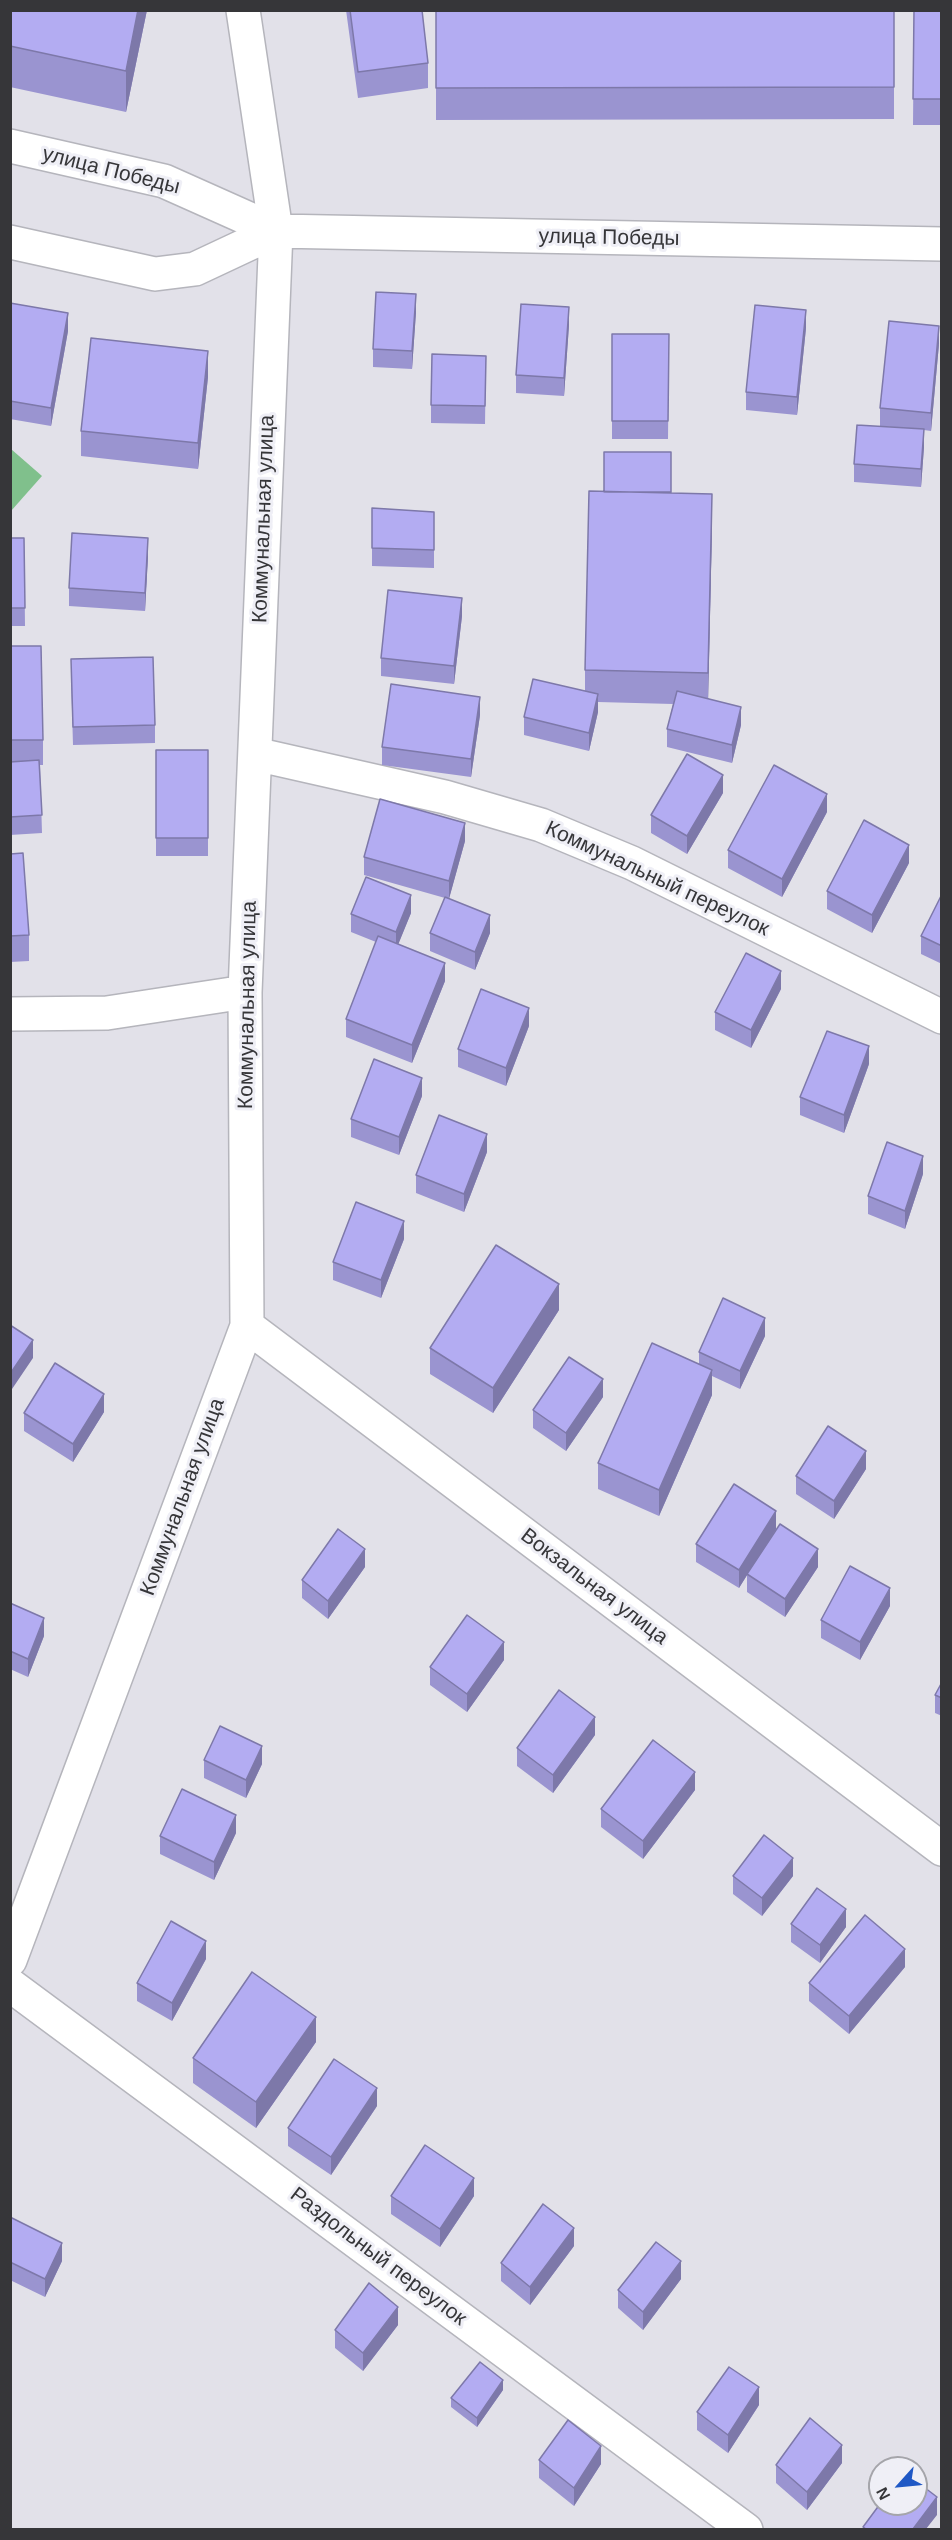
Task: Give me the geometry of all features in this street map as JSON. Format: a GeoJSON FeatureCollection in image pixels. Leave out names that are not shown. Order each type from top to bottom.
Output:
{"type":"FeatureCollection","features":[{"type":"Feature","properties":{"kind":"street","name":"Коммунальная улица"},"geometry":{"type":"LineString","coordinates":[[10,1960],[247,1326],[245,992],[276,231],[243,10]]}},
{"type":"Feature","properties":{"kind":"street","name":"улица Победы"},"geometry":{"type":"LineString","coordinates":[[10,146],[164,181],[276,231],[942,244]]}},
{"type":"Feature","properties":{"kind":"street","name":"улица Победы"},"geometry":{"type":"LineString","coordinates":[[10,242],[155,274],[195,269],[276,231]]}},
{"type":"Feature","properties":{"kind":"street","name":"Коммунальный переулок"},"geometry":{"type":"LineString","coordinates":[[255,754],[445,797],[541,825],[632,862],[942,1017]]}},
{"type":"Feature","properties":{"kind":"street"},"geometry":{"type":"LineString","coordinates":[[10,1014],[107,1013],[245,992]]}},
{"type":"Feature","properties":{"kind":"street","name":"Вокзальная улица"},"geometry":{"type":"LineString","coordinates":[[247,1326],[942,1849]]}},
{"type":"Feature","properties":{"kind":"street","name":"Раздольный переулок"},"geometry":{"type":"LineString","coordinates":[[10,1985],[746,2529]]}},
{"type":"Feature","properties":{"kind":"green space"},"geometry":{"type":"Polygon","coordinates":[[[11,449],[42,476],[11,511],[11,449]]]}},
{"type":"Feature","properties":{"kind":"building"},"geometry":{"type":"Polygon","coordinates":[[[10,10],[138,10],[126,71],[10,46],[10,10]]]}},
{"type":"Feature","properties":{"kind":"building"},"geometry":{"type":"Polygon","coordinates":[[[350,10],[422,10],[428,63],[358,72],[350,10]]]}},
{"type":"Feature","properties":{"kind":"building"},"geometry":{"type":"Polygon","coordinates":[[[436,10],[894,10],[894,87],[436,88],[436,10]]]}},
{"type":"Feature","properties":{"kind":"building"},"geometry":{"type":"Polygon","coordinates":[[[914,10],[942,10],[942,99],[913,99],[914,10]]]}},
{"type":"Feature","properties":{"kind":"building"},"geometry":{"type":"Polygon","coordinates":[[[376,292],[416,294],[412,351],[373,349],[376,292]]]}},
{"type":"Feature","properties":{"kind":"building"},"geometry":{"type":"Polygon","coordinates":[[[10,303],[68,313],[51,408],[10,401],[10,303]]]}},
{"type":"Feature","properties":{"kind":"building"},"geometry":{"type":"Polygon","coordinates":[[[521,304],[569,307],[564,378],[516,375],[521,304]]]}},
{"type":"Feature","properties":{"kind":"building"},"geometry":{"type":"Polygon","coordinates":[[[755,305],[806,310],[797,397],[746,392],[755,305]]]}},
{"type":"Feature","properties":{"kind":"building"},"geometry":{"type":"Polygon","coordinates":[[[889,321],[939,326],[931,413],[880,408],[889,321]]]}},
{"type":"Feature","properties":{"kind":"building"},"geometry":{"type":"Polygon","coordinates":[[[612,334],[669,334],[668,421],[612,421],[612,334]]]}},
{"type":"Feature","properties":{"kind":"building"},"geometry":{"type":"Polygon","coordinates":[[[91,338],[208,351],[198,443],[81,431],[91,338]]]}},
{"type":"Feature","properties":{"kind":"building"},"geometry":{"type":"Polygon","coordinates":[[[432,354],[486,356],[485,406],[431,405],[432,354]]]}},
{"type":"Feature","properties":{"kind":"building"},"geometry":{"type":"Polygon","coordinates":[[[857,425],[924,429],[921,469],[854,464],[857,425]]]}},
{"type":"Feature","properties":{"kind":"building"},"geometry":{"type":"Polygon","coordinates":[[[604,452],[671,452],[671,492],[604,492],[604,452]]]}},
{"type":"Feature","properties":{"kind":"building"},"geometry":{"type":"Polygon","coordinates":[[[589,491],[712,494],[708,673],[585,670],[589,491]]]}},
{"type":"Feature","properties":{"kind":"building"},"geometry":{"type":"Polygon","coordinates":[[[372,508],[434,512],[434,550],[372,548],[372,508]]]}},
{"type":"Feature","properties":{"kind":"building"},"geometry":{"type":"Polygon","coordinates":[[[72,533],[148,538],[145,593],[69,588],[72,533]]]}},
{"type":"Feature","properties":{"kind":"building"},"geometry":{"type":"Polygon","coordinates":[[[10,538],[24,538],[25,608],[10,608],[10,538]]]}},
{"type":"Feature","properties":{"kind":"building"},"geometry":{"type":"Polygon","coordinates":[[[388,590],[462,598],[454,666],[381,658],[388,590]]]}},
{"type":"Feature","properties":{"kind":"building"},"geometry":{"type":"Polygon","coordinates":[[[10,646],[41,646],[43,740],[10,740],[10,646]]]}},
{"type":"Feature","properties":{"kind":"building"},"geometry":{"type":"Polygon","coordinates":[[[153,657],[155,725],[73,727],[71,659],[153,657]]]}},
{"type":"Feature","properties":{"kind":"building"},"geometry":{"type":"Polygon","coordinates":[[[533,679],[598,694],[589,733],[524,717],[533,679]]]}},
{"type":"Feature","properties":{"kind":"building"},"geometry":{"type":"Polygon","coordinates":[[[391,684],[480,697],[471,759],[382,747],[391,684]]]}},
{"type":"Feature","properties":{"kind":"building"},"geometry":{"type":"Polygon","coordinates":[[[677,691],[741,707],[732,745],[667,729],[677,691]]]}},
{"type":"Feature","properties":{"kind":"building"},"geometry":{"type":"Polygon","coordinates":[[[156,750],[208,750],[208,838],[156,838],[156,750]]]}},
{"type":"Feature","properties":{"kind":"building"},"geometry":{"type":"Polygon","coordinates":[[[687,754],[723,775],[687,836],[651,815],[687,754]]]}},
{"type":"Feature","properties":{"kind":"building"},"geometry":{"type":"Polygon","coordinates":[[[39,760],[42,815],[10,817],[10,762],[39,760]]]}},
{"type":"Feature","properties":{"kind":"building"},"geometry":{"type":"Polygon","coordinates":[[[774,765],[827,794],[782,879],[728,850],[774,765]]]}},
{"type":"Feature","properties":{"kind":"building"},"geometry":{"type":"Polygon","coordinates":[[[380,799],[465,823],[449,881],[364,857],[380,799]]]}},
{"type":"Feature","properties":{"kind":"building"},"geometry":{"type":"Polygon","coordinates":[[[864,820],[909,845],[872,915],[827,891],[864,820]]]}},
{"type":"Feature","properties":{"kind":"building"},"geometry":{"type":"Polygon","coordinates":[[[23,853],[29,935],[10,936],[10,854],[23,853]]]}},
{"type":"Feature","properties":{"kind":"building"},"geometry":{"type":"Polygon","coordinates":[[[366,877],[411,895],[396,932],[351,914],[366,877]]]}},
{"type":"Feature","properties":{"kind":"building"},"geometry":{"type":"Polygon","coordinates":[[[942,894],[942,946],[921,936],[942,894]]]}},
{"type":"Feature","properties":{"kind":"building"},"geometry":{"type":"Polygon","coordinates":[[[445,897],[490,915],[475,952],[430,933],[445,897]]]}},
{"type":"Feature","properties":{"kind":"building"},"geometry":{"type":"Polygon","coordinates":[[[378,936],[445,963],[412,1045],[346,1019],[378,936]]]}},
{"type":"Feature","properties":{"kind":"building"},"geometry":{"type":"Polygon","coordinates":[[[746,953],[781,971],[751,1030],[715,1012],[746,953]]]}},
{"type":"Feature","properties":{"kind":"building"},"geometry":{"type":"Polygon","coordinates":[[[481,989],[529,1008],[506,1068],[458,1049],[481,989]]]}},
{"type":"Feature","properties":{"kind":"building"},"geometry":{"type":"Polygon","coordinates":[[[827,1031],[869,1046],[844,1115],[800,1097],[827,1031]]]}},
{"type":"Feature","properties":{"kind":"building"},"geometry":{"type":"Polygon","coordinates":[[[374,1059],[422,1078],[399,1137],[351,1119],[374,1059]]]}},
{"type":"Feature","properties":{"kind":"building"},"geometry":{"type":"Polygon","coordinates":[[[439,1115],[487,1134],[464,1194],[416,1175],[439,1115]]]}},
{"type":"Feature","properties":{"kind":"building"},"geometry":{"type":"Polygon","coordinates":[[[887,1142],[923,1156],[905,1211],[868,1196],[887,1142]]]}},
{"type":"Feature","properties":{"kind":"building"},"geometry":{"type":"Polygon","coordinates":[[[356,1202],[404,1221],[381,1280],[333,1262],[356,1202]]]}},
{"type":"Feature","properties":{"kind":"building"},"geometry":{"type":"Polygon","coordinates":[[[496,1245],[559,1284],[493,1388],[430,1348],[496,1245]]]}},
{"type":"Feature","properties":{"kind":"building"},"geometry":{"type":"Polygon","coordinates":[[[723,1298],[765,1318],[740,1371],[699,1352],[723,1298]]]}},
{"type":"Feature","properties":{"kind":"building"},"geometry":{"type":"Polygon","coordinates":[[[10,1325],[33,1340],[10,1374],[10,1325]]]}},
{"type":"Feature","properties":{"kind":"building"},"geometry":{"type":"Polygon","coordinates":[[[652,1343],[712,1370],[659,1490],[598,1463],[652,1343]]]}},
{"type":"Feature","properties":{"kind":"building"},"geometry":{"type":"Polygon","coordinates":[[[569,1357],[603,1379],[566,1433],[533,1410],[569,1357]]]}},
{"type":"Feature","properties":{"kind":"building"},"geometry":{"type":"Polygon","coordinates":[[[55,1363],[104,1394],[73,1444],[24,1413],[55,1363]]]}},
{"type":"Feature","properties":{"kind":"building"},"geometry":{"type":"Polygon","coordinates":[[[828,1426],[866,1451],[834,1501],[796,1476],[828,1426]]]}},
{"type":"Feature","properties":{"kind":"building"},"geometry":{"type":"Polygon","coordinates":[[[734,1484],[776,1511],[739,1570],[696,1544],[734,1484]]]}},
{"type":"Feature","properties":{"kind":"building"},"geometry":{"type":"Polygon","coordinates":[[[780,1524],[818,1549],[785,1599],[747,1574],[780,1524]]]}},
{"type":"Feature","properties":{"kind":"building"},"geometry":{"type":"Polygon","coordinates":[[[338,1529],[365,1549],[328,1601],[302,1580],[338,1529]]]}},
{"type":"Feature","properties":{"kind":"building"},"geometry":{"type":"Polygon","coordinates":[[[850,1566],[890,1588],[860,1642],[821,1620],[850,1566]]]}},
{"type":"Feature","properties":{"kind":"building"},"geometry":{"type":"Polygon","coordinates":[[[10,1603],[44,1618],[28,1659],[10,1651],[10,1603]]]}},
{"type":"Feature","properties":{"kind":"building"},"geometry":{"type":"Polygon","coordinates":[[[467,1615],[504,1642],[467,1694],[430,1667],[467,1615]]]}},
{"type":"Feature","properties":{"kind":"building"},"geometry":{"type":"Polygon","coordinates":[[[942,1682],[942,1698],[935,1695],[942,1682]]]}},
{"type":"Feature","properties":{"kind":"building"},"geometry":{"type":"Polygon","coordinates":[[[559,1690],[595,1717],[553,1775],[517,1748],[559,1690]]]}},
{"type":"Feature","properties":{"kind":"building"},"geometry":{"type":"Polygon","coordinates":[[[220,1726],[262,1746],[246,1780],[204,1760],[220,1726]]]}},
{"type":"Feature","properties":{"kind":"building"},"geometry":{"type":"Polygon","coordinates":[[[653,1740],[695,1772],[643,1841],[601,1809],[653,1740]]]}},
{"type":"Feature","properties":{"kind":"building"},"geometry":{"type":"Polygon","coordinates":[[[182,1789],[236,1815],[214,1862],[160,1836],[182,1789]]]}},
{"type":"Feature","properties":{"kind":"building"},"geometry":{"type":"Polygon","coordinates":[[[764,1835],[793,1858],[762,1898],[733,1876],[764,1835]]]}},
{"type":"Feature","properties":{"kind":"building"},"geometry":{"type":"Polygon","coordinates":[[[817,1888],[846,1909],[820,1945],[791,1924],[817,1888]]]}},
{"type":"Feature","properties":{"kind":"building"},"geometry":{"type":"Polygon","coordinates":[[[865,1915],[905,1949],[849,2016],[809,1983],[865,1915]]]}},
{"type":"Feature","properties":{"kind":"building"},"geometry":{"type":"Polygon","coordinates":[[[171,1921],[206,1941],[172,2003],[137,1983],[171,1921]]]}},
{"type":"Feature","properties":{"kind":"building"},"geometry":{"type":"Polygon","coordinates":[[[252,1972],[316,2017],[256,2102],[193,2058],[252,1972]]]}},
{"type":"Feature","properties":{"kind":"building"},"geometry":{"type":"Polygon","coordinates":[[[334,2059],[377,2088],[331,2157],[288,2128],[334,2059]]]}},
{"type":"Feature","properties":{"kind":"building"},"geometry":{"type":"Polygon","coordinates":[[[425,2145],[474,2178],[440,2229],[391,2196],[425,2145]]]}},
{"type":"Feature","properties":{"kind":"building"},"geometry":{"type":"Polygon","coordinates":[[[543,2204],[574,2228],[530,2287],[501,2263],[543,2204]]]}},
{"type":"Feature","properties":{"kind":"building"},"geometry":{"type":"Polygon","coordinates":[[[10,2217],[62,2243],[45,2279],[10,2262],[10,2217]]]}},
{"type":"Feature","properties":{"kind":"building"},"geometry":{"type":"Polygon","coordinates":[[[656,2242],[681,2261],[643,2312],[618,2290],[656,2242]]]}},
{"type":"Feature","properties":{"kind":"building"},"geometry":{"type":"Polygon","coordinates":[[[369,2283],[398,2307],[363,2353],[335,2330],[369,2283]]]}},
{"type":"Feature","properties":{"kind":"building"},"geometry":{"type":"Polygon","coordinates":[[[480,2362],[503,2380],[477,2418],[451,2398],[480,2362]]]}},
{"type":"Feature","properties":{"kind":"building"},"geometry":{"type":"Polygon","coordinates":[[[729,2367],[759,2387],[728,2435],[697,2412],[729,2367]]]}},
{"type":"Feature","properties":{"kind":"building"},"geometry":{"type":"Polygon","coordinates":[[[810,2418],[842,2445],[807,2492],[776,2465],[810,2418]]]}},
{"type":"Feature","properties":{"kind":"building"},"geometry":{"type":"Polygon","coordinates":[[[568,2420],[601,2446],[574,2488],[539,2460],[568,2420]]]}},
{"type":"Feature","properties":{"kind":"building"},"geometry":{"type":"Polygon","coordinates":[[[928,2490],[937,2497],[928,2509],[928,2490]]]}},
{"type":"Feature","properties":{"kind":"building"},"geometry":{"type":"Polygon","coordinates":[[[871,2516],[923,2516],[913,2529],[866,2529],[863,2527],[871,2516]]]}}]}
